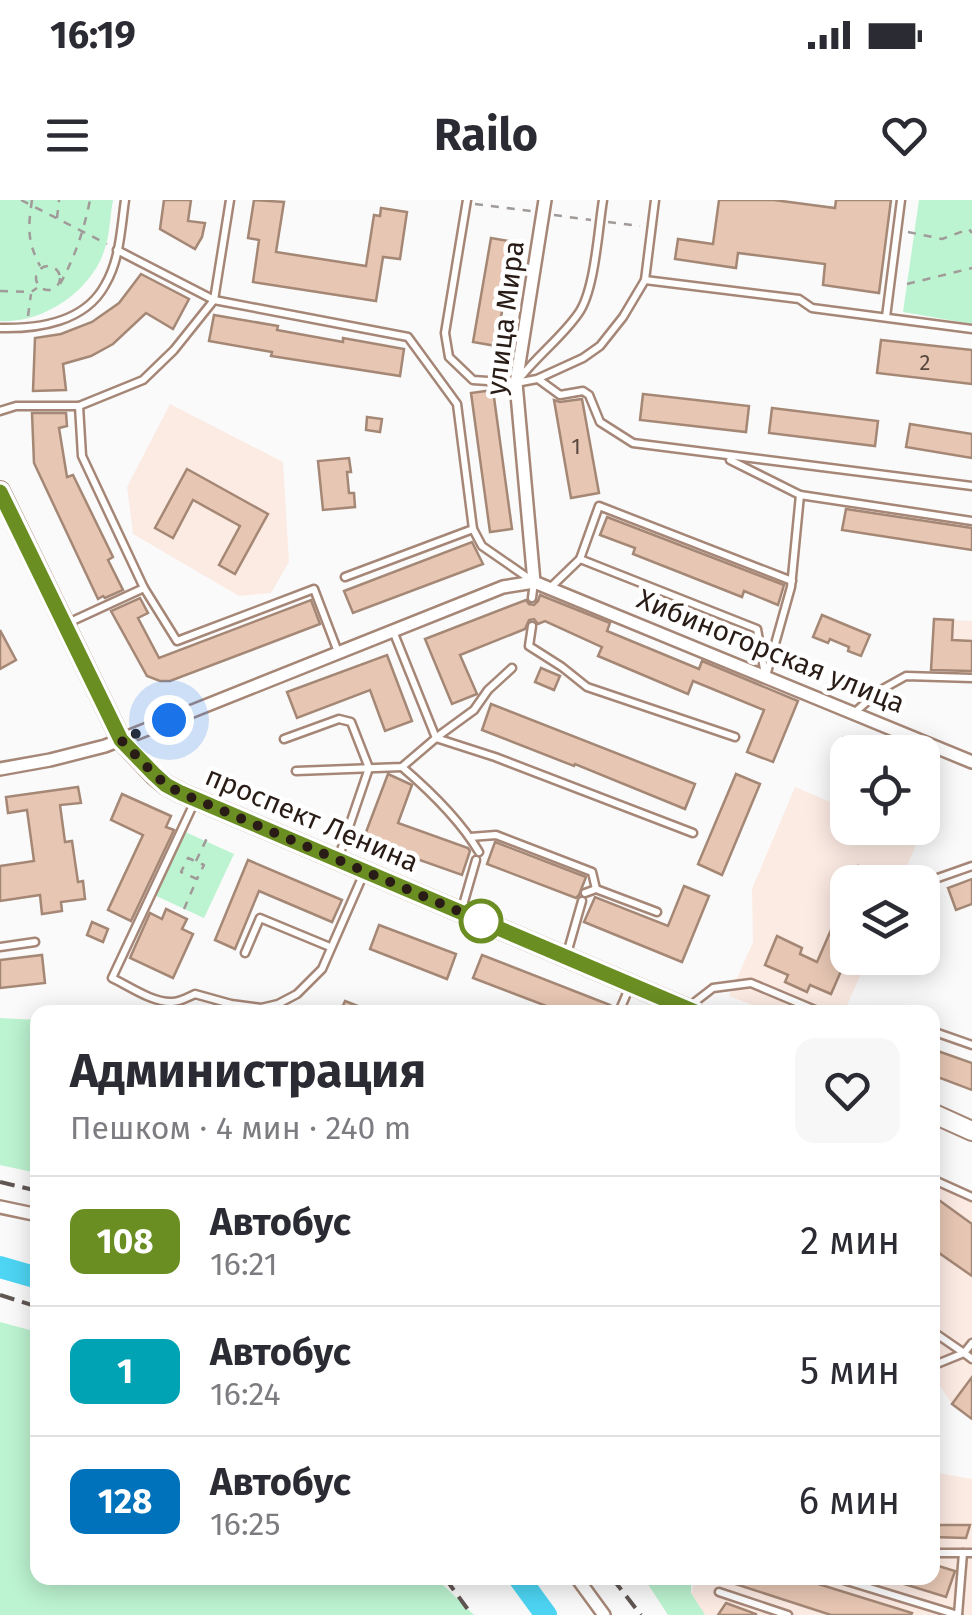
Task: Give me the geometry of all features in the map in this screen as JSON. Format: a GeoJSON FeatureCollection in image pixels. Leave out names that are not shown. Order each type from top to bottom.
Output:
{"type":"FeatureCollection","features":[{"type":"Feature","properties":{"kind":"main road","name":"проспект Ленина"},"geometry":{"type":"LineString","coordinates":[[0,492],[120,740],[166,785],[678,1005]]}},
{"type":"Feature","properties":{"kind":"main road"},"geometry":{"type":"LineString","coordinates":[[940,1117],[972,1131]]}},
{"type":"Feature","properties":{"kind":"street","name":"улица Мира"},"geometry":{"type":"LineString","coordinates":[[534,582],[516,383],[545,200]]}},
{"type":"Feature","properties":{"kind":"street"},"geometry":{"type":"LineString","coordinates":[[0,768],[120,740],[503,587],[534,582]]}},
{"type":"Feature","properties":{"kind":"street","name":"Хибиногорская улица"},"geometry":{"type":"LineString","coordinates":[[534,582],[972,762]]}},
{"type":"Feature","properties":{"kind":"street"},"geometry":{"type":"LineString","coordinates":[[0,1207],[30,1213]]}},
{"type":"Feature","properties":{"kind":"street"},"geometry":{"type":"LineString","coordinates":[[582,1585],[604,1615]]}},
{"type":"Feature","properties":{"kind":"lane"},"geometry":{"type":"LineString","coordinates":[[0,328],[48,325],[93,302],[106,284],[117,250],[125,200]]}},
{"type":"Feature","properties":{"kind":"lane"},"geometry":{"type":"LineString","coordinates":[[0,411],[16,406],[79,406],[142,380],[174,350],[214,300],[230,200]]}},
{"type":"Feature","properties":{"kind":"lane"},"geometry":{"type":"LineString","coordinates":[[466,200],[444,333],[449,357],[473,380],[516,383],[583,358],[600,346],[623,317],[645,280],[656,200]]}},
{"type":"Feature","properties":{"kind":"lane"},"geometry":{"type":"LineString","coordinates":[[516,383],[581,311],[589,289],[603,200]]}},
{"type":"Feature","properties":{"kind":"lane"},"geometry":{"type":"LineString","coordinates":[[886,317],[901,200]]}},
{"type":"Feature","properties":{"kind":"lane"},"geometry":{"type":"LineString","coordinates":[[117,250],[214,300],[408,337],[457,404],[472,530],[482,546],[534,582],[532,598]]}},
{"type":"Feature","properties":{"kind":"lane"},"geometry":{"type":"LineString","coordinates":[[645,280],[799,300],[812,308],[972,329]]}},
{"type":"Feature","properties":{"kind":"lane"},"geometry":{"type":"LineString","coordinates":[[537,378],[560,395],[583,391],[589,395],[600,422],[624,440],[658,448],[972,486]]}},
{"type":"Feature","properties":{"kind":"lane"},"geometry":{"type":"LineString","coordinates":[[79,406],[82,456],[144,588],[176,641],[314,589],[338,653]]}},
{"type":"Feature","properties":{"kind":"lane"},"geometry":{"type":"LineString","coordinates":[[722,456],[800,495],[972,522]]}},
{"type":"Feature","properties":{"kind":"lane"},"geometry":{"type":"LineString","coordinates":[[766,676],[792,581],[800,495]]}},
{"type":"Feature","properties":{"kind":"lane"},"geometry":{"type":"LineString","coordinates":[[550,588],[580,559],[599,506],[792,581]]}},
{"type":"Feature","properties":{"kind":"lane"},"geometry":{"type":"LineString","coordinates":[[345,577],[472,530]]}},
{"type":"Feature","properties":{"kind":"lane"},"geometry":{"type":"LineString","coordinates":[[580,559],[757,629],[766,676]]}},
{"type":"Feature","properties":{"kind":"lane"},"geometry":{"type":"LineString","coordinates":[[64,624],[144,588]]}},
{"type":"Feature","properties":{"kind":"lane"},"geometry":{"type":"LineString","coordinates":[[532,626],[530,646],[588,687],[734,737]]}},
{"type":"Feature","properties":{"kind":"lane"},"geometry":{"type":"LineString","coordinates":[[394,631],[436,738]]}},
{"type":"Feature","properties":{"kind":"lane"},"geometry":{"type":"LineString","coordinates":[[402,768],[474,710],[488,690],[512,668]]}},
{"type":"Feature","properties":{"kind":"lane"},"geometry":{"type":"LineString","coordinates":[[854,712],[879,690],[906,676],[972,678]]}},
{"type":"Feature","properties":{"kind":"lane"},"geometry":{"type":"LineString","coordinates":[[284,740],[340,719],[351,722],[369,768],[337,860]]}},
{"type":"Feature","properties":{"kind":"lane"},"geometry":{"type":"LineString","coordinates":[[436,738],[496,757],[692,833]]}},
{"type":"Feature","properties":{"kind":"lane"},"geometry":{"type":"LineString","coordinates":[[296,772],[402,768],[419,782],[470,837],[477,856],[461,913]]}},
{"type":"Feature","properties":{"kind":"lane"},"geometry":{"type":"LineString","coordinates":[[196,800],[112,978],[167,1002],[178,1002],[195,994],[239,1005]]}},
{"type":"Feature","properties":{"kind":"lane"},"geometry":{"type":"LineString","coordinates":[[470,837],[496,835],[592,872],[596,889]]}},
{"type":"Feature","properties":{"kind":"lane"},"geometry":{"type":"LineString","coordinates":[[940,878],[972,866]]}},
{"type":"Feature","properties":{"kind":"lane"},"geometry":{"type":"LineString","coordinates":[[274,1005],[297,994],[322,969],[365,872]]}},
{"type":"Feature","properties":{"kind":"lane"},"geometry":{"type":"LineString","coordinates":[[566,958],[584,897],[596,889]]}},
{"type":"Feature","properties":{"kind":"lane"},"geometry":{"type":"LineString","coordinates":[[596,889],[657,912]]}},
{"type":"Feature","properties":{"kind":"lane"},"geometry":{"type":"LineString","coordinates":[[246,952],[260,918],[330,947]]}},
{"type":"Feature","properties":{"kind":"lane"},"geometry":{"type":"LineString","coordinates":[[0,947],[36,942]]}},
{"type":"Feature","properties":{"kind":"lane"},"geometry":{"type":"LineString","coordinates":[[696,1005],[713,988],[751,983],[803,1005]]}},
{"type":"Feature","properties":{"kind":"lane"},"geometry":{"type":"LineString","coordinates":[[623,1005],[630,986]]}},
{"type":"Feature","properties":{"kind":"lane"},"geometry":{"type":"LineString","coordinates":[[940,1034],[972,1045]]}},
{"type":"Feature","properties":{"kind":"lane"},"geometry":{"type":"LineString","coordinates":[[940,1182],[972,1196]]}},
{"type":"Feature","properties":{"kind":"lane"},"geometry":{"type":"LineString","coordinates":[[940,1336],[972,1359]]}},
{"type":"Feature","properties":{"kind":"lane"},"geometry":{"type":"LineString","coordinates":[[940,1363],[964,1353],[972,1343]]}},
{"type":"Feature","properties":{"kind":"lane"},"geometry":{"type":"LineString","coordinates":[[859,1585],[958,1615],[968,1553],[940,1553]]}},
{"type":"Feature","properties":{"kind":"lane"},"geometry":{"type":"LineString","coordinates":[[718,1592],[788,1615]]}},
{"type":"Feature","properties":{"kind":"path"},"geometry":{"type":"LineString","coordinates":[[21,200],[106,244]]}},
{"type":"Feature","properties":{"kind":"path"},"geometry":{"type":"LineString","coordinates":[[57,218],[60,200]]}},
{"type":"Feature","properties":{"kind":"path"},"geometry":{"type":"LineString","coordinates":[[38,286],[50,291],[60,284],[76,252],[90,200]]}},
{"type":"Feature","properties":{"kind":"path"},"geometry":{"type":"LineString","coordinates":[[32,203],[30,246],[42,268]]}},
{"type":"Feature","properties":{"kind":"path"},"geometry":{"type":"LineString","coordinates":[[897,230],[942,239],[971,229]]}},
{"type":"Feature","properties":{"kind":"path"},"geometry":{"type":"LineString","coordinates":[[38,286],[36,278],[42,268],[49,266],[61,276],[60,284]]}},
{"type":"Feature","properties":{"kind":"path"},"geometry":{"type":"LineString","coordinates":[[908,284],[972,268]]}},
{"type":"Feature","properties":{"kind":"path"},"geometry":{"type":"LineString","coordinates":[[0,291],[31,292],[38,286]]}},
{"type":"Feature","properties":{"kind":"path"},"geometry":{"type":"LineString","coordinates":[[27,328],[31,292]]}},
{"type":"Feature","properties":{"kind":"path"},"geometry":{"type":"LineString","coordinates":[[196,862],[209,834]]}},
{"type":"Feature","properties":{"kind":"path"},"geometry":{"type":"LineString","coordinates":[[184,909],[198,879],[204,865],[188,858],[181,872],[198,879]]}},
{"type":"Feature","properties":{"kind":"shaded area"},"geometry":{"type":"Polygon","coordinates":[[[170,404],[283,462],[289,562],[271,593],[239,596],[133,534],[127,487],[170,404]]]}},
{"type":"Feature","properties":{"kind":"shaded area"},"geometry":{"type":"Polygon","coordinates":[[[934,619],[972,621],[972,673],[931,670],[934,619]]]}},
{"type":"Feature","properties":{"kind":"shaded area"},"geometry":{"type":"Polygon","coordinates":[[[795,787],[830,802],[830,845],[916,845],[907,865],[830,865],[830,975],[860,975],[847,1005],[753,1005],[729,996],[753,942],[752,889],[795,787]]]}},
{"type":"Feature","properties":{"kind":"shaded area"},"geometry":{"type":"Polygon","coordinates":[[[940,1183],[972,1197],[972,1419],[952,1404],[940,1386],[940,1183]]]}},
{"type":"Feature","properties":{"kind":"shaded area"},"geometry":{"type":"Polygon","coordinates":[[[940,1473],[972,1479],[972,1615],[685,1615],[694,1585],[940,1585],[940,1473]]]}},
{"type":"Feature","properties":{"kind":"green space"},"geometry":{"type":"Polygon","coordinates":[[[0,200],[113,200],[105,248],[90,278],[64,301],[33,317],[0,321],[0,200]]]}},
{"type":"Feature","properties":{"kind":"green space"},"geometry":{"type":"Polygon","coordinates":[[[919,200],[972,200],[972,324],[903,312],[919,200]]]}},
{"type":"Feature","properties":{"kind":"green space"},"geometry":{"type":"Polygon","coordinates":[[[183,831],[234,854],[204,918],[154,895],[183,831]]]}},
{"type":"Feature","properties":{"kind":"green space"},"geometry":{"type":"Polygon","coordinates":[[[0,1018],[30,1020],[30,1171],[0,1165],[0,1018]]]}},
{"type":"Feature","properties":{"kind":"green space"},"geometry":{"type":"Polygon","coordinates":[[[0,1322],[30,1330],[30,1585],[443,1585],[474,1615],[0,1615],[0,1322]]]}},
{"type":"Feature","properties":{"kind":"green space"},"geometry":{"type":"Polygon","coordinates":[[[649,1585],[691,1585],[691,1593],[705,1615],[668,1615],[649,1585]]]}},
{"type":"Feature","properties":{"kind":"building"},"geometry":{"type":"Polygon","coordinates":[[[164,200],[191,200],[188,221],[205,223],[195,249],[160,229],[164,200]]]}},
{"type":"Feature","properties":{"kind":"building"},"geometry":{"type":"Polygon","coordinates":[[[254,200],[284,202],[276,252],[366,266],[374,215],[380,216],[381,208],[407,212],[400,259],[383,257],[376,301],[253,282],[259,240],[248,238],[254,200]]]}},
{"type":"Feature","properties":{"kind":"building"},"geometry":{"type":"Polygon","coordinates":[[[719,200],[774,200],[835,208],[836,200],[891,200],[879,293],[823,285],[825,264],[738,253],[736,268],[675,259],[678,239],[713,244],[719,200]]]}},
{"type":"Feature","properties":{"kind":"building"},"geometry":{"type":"Polygon","coordinates":[[[491,238],[514,242],[496,346],[473,342],[491,238]]]}},
{"type":"Feature","properties":{"kind":"building"},"geometry":{"type":"Polygon","coordinates":[[[141,274],[189,299],[173,329],[146,313],[113,344],[63,364],[66,390],[33,391],[35,338],[61,334],[92,322],[119,303],[141,274]]]}},
{"type":"Feature","properties":{"kind":"building"},"geometry":{"type":"Polygon","coordinates":[[[214,315],[343,342],[343,338],[404,349],[400,376],[271,356],[272,352],[209,341],[214,315]]]}},
{"type":"Feature","properties":{"kind":"building"},"geometry":{"type":"Polygon","coordinates":[[[881,340],[972,350],[972,384],[877,373],[881,340]]]}},
{"type":"Feature","properties":{"kind":"building"},"geometry":{"type":"Polygon","coordinates":[[[493,390],[512,529],[490,532],[471,393],[493,390]]]}},
{"type":"Feature","properties":{"kind":"building"},"geometry":{"type":"Polygon","coordinates":[[[643,394],[749,406],[746,432],[640,420],[643,394]]]}},
{"type":"Feature","properties":{"kind":"building"},"geometry":{"type":"Polygon","coordinates":[[[582,399],[599,493],[571,498],[554,400],[582,399]]]}},
{"type":"Feature","properties":{"kind":"building"},"geometry":{"type":"Polygon","coordinates":[[[772,408],[878,421],[875,446],[769,433],[772,408]]]}},
{"type":"Feature","properties":{"kind":"building"},"geometry":{"type":"Polygon","coordinates":[[[32,413],[66,413],[67,426],[59,428],[67,477],[73,475],[113,557],[108,560],[123,590],[98,599],[34,463],[32,413]]]}},
{"type":"Feature","properties":{"kind":"building"},"geometry":{"type":"Polygon","coordinates":[[[367,417],[382,419],[380,432],[366,430],[367,417]]]}},
{"type":"Feature","properties":{"kind":"building"},"geometry":{"type":"Polygon","coordinates":[[[910,424],[972,434],[972,458],[906,447],[910,424]]]}},
{"type":"Feature","properties":{"kind":"building"},"geometry":{"type":"Polygon","coordinates":[[[349,458],[349,493],[354,493],[355,507],[323,510],[318,461],[349,458]]]}},
{"type":"Feature","properties":{"kind":"building"},"geometry":{"type":"Polygon","coordinates":[[[187,469],[268,514],[235,574],[219,565],[240,526],[193,500],[173,538],[155,528],[187,469]]]}},
{"type":"Feature","properties":{"kind":"building"},"geometry":{"type":"Polygon","coordinates":[[[846,509],[972,528],[972,550],[842,530],[846,509]]]}},
{"type":"Feature","properties":{"kind":"building"},"geometry":{"type":"Polygon","coordinates":[[[607,517],[784,585],[778,605],[744,591],[742,597],[633,554],[635,548],[600,535],[607,517]]]}},
{"type":"Feature","properties":{"kind":"building"},"geometry":{"type":"Polygon","coordinates":[[[472,542],[483,564],[353,613],[344,591],[472,542]]]}},
{"type":"Feature","properties":{"kind":"building"},"geometry":{"type":"Polygon","coordinates":[[[540,595],[610,623],[607,631],[699,669],[702,661],[798,701],[773,762],[747,752],[764,710],[693,681],[688,694],[598,656],[602,647],[545,621],[538,624],[534,619],[529,620],[525,629],[460,655],[477,694],[452,704],[425,639],[526,600],[534,605],[540,595]]]}},
{"type":"Feature","properties":{"kind":"building"},"geometry":{"type":"Polygon","coordinates":[[[140,598],[148,613],[138,618],[159,658],[311,600],[320,624],[170,681],[160,681],[147,676],[111,611],[140,598]]]}},
{"type":"Feature","properties":{"kind":"building"},"geometry":{"type":"Polygon","coordinates":[[[822,615],[870,635],[861,656],[830,639],[828,643],[813,637],[822,615]]]}},
{"type":"Feature","properties":{"kind":"building"},"geometry":{"type":"Polygon","coordinates":[[[934,619],[953,620],[952,640],[972,641],[972,671],[931,670],[934,619]]]}},
{"type":"Feature","properties":{"kind":"building"},"geometry":{"type":"Polygon","coordinates":[[[0,630],[16,660],[0,669],[0,630]]]}},
{"type":"Feature","properties":{"kind":"building"},"geometry":{"type":"Polygon","coordinates":[[[387,655],[412,721],[385,731],[370,690],[297,718],[287,692],[387,655]]]}},
{"type":"Feature","properties":{"kind":"building"},"geometry":{"type":"Polygon","coordinates":[[[541,668],[560,676],[554,690],[535,682],[541,668]]]}},
{"type":"Feature","properties":{"kind":"building"},"geometry":{"type":"Polygon","coordinates":[[[491,704],[695,784],[685,809],[482,730],[491,704]]]}},
{"type":"Feature","properties":{"kind":"building"},"geometry":{"type":"Polygon","coordinates":[[[388,774],[412,785],[398,823],[468,848],[462,875],[363,840],[388,774]]]}},
{"type":"Feature","properties":{"kind":"building"},"geometry":{"type":"Polygon","coordinates":[[[736,774],[760,784],[722,875],[698,864],[736,774]]]}},
{"type":"Feature","properties":{"kind":"building"},"geometry":{"type":"Polygon","coordinates":[[[78,787],[81,803],[60,805],[65,842],[72,841],[78,882],[83,881],[85,899],[61,902],[62,911],[42,914],[40,895],[0,901],[0,866],[34,861],[27,810],[8,813],[6,797],[78,787]]]}},
{"type":"Feature","properties":{"kind":"building"},"geometry":{"type":"Polygon","coordinates":[[[122,794],[171,816],[166,827],[174,830],[131,921],[108,910],[143,835],[111,820],[122,794]]]}},
{"type":"Feature","properties":{"kind":"building"},"geometry":{"type":"Polygon","coordinates":[[[495,842],[586,877],[579,895],[576,898],[487,864],[495,842]]]}},
{"type":"Feature","properties":{"kind":"building"},"geometry":{"type":"Polygon","coordinates":[[[248,860],[342,900],[332,922],[259,891],[235,949],[215,940],[248,860]]]}},
{"type":"Feature","properties":{"kind":"building"},"geometry":{"type":"Polygon","coordinates":[[[972,879],[972,904],[956,910],[948,888],[972,879]]]}},
{"type":"Feature","properties":{"kind":"building"},"geometry":{"type":"Polygon","coordinates":[[[684,886],[709,896],[682,962],[584,922],[595,897],[668,926],[684,886]]]}},
{"type":"Feature","properties":{"kind":"building"},"geometry":{"type":"Polygon","coordinates":[[[166,909],[187,919],[182,929],[193,934],[173,978],[130,958],[150,913],[162,919],[166,909]]]}},
{"type":"Feature","properties":{"kind":"building"},"geometry":{"type":"Polygon","coordinates":[[[92,922],[108,929],[103,942],[87,935],[92,922]]]}},
{"type":"Feature","properties":{"kind":"building"},"geometry":{"type":"Polygon","coordinates":[[[379,925],[456,954],[447,979],[370,949],[379,925]]]}},
{"type":"Feature","properties":{"kind":"building"},"geometry":{"type":"Polygon","coordinates":[[[830,932],[830,975],[839,975],[831,994],[810,985],[807,992],[785,982],[788,975],[765,965],[777,936],[802,948],[800,954],[817,962],[830,932]]]}},
{"type":"Feature","properties":{"kind":"building"},"geometry":{"type":"Polygon","coordinates":[[[42,955],[45,983],[0,988],[0,960],[42,955]]]}},
{"type":"Feature","properties":{"kind":"building"},"geometry":{"type":"Polygon","coordinates":[[[482,955],[610,1005],[544,1005],[473,978],[482,955]]]}},
{"type":"Feature","properties":{"kind":"building"},"geometry":{"type":"Polygon","coordinates":[[[940,1052],[972,1063],[972,1090],[940,1078],[940,1052]]]}},
{"type":"Feature","properties":{"kind":"building"},"geometry":{"type":"Polygon","coordinates":[[[940,1201],[972,1224],[972,1276],[940,1254],[940,1201]]]}},
{"type":"Feature","properties":{"kind":"building"},"geometry":{"type":"Polygon","coordinates":[[[972,1377],[972,1419],[952,1404],[972,1377]]]}},
{"type":"Feature","properties":{"kind":"building"},"geometry":{"type":"Polygon","coordinates":[[[940,1525],[970,1525],[966,1538],[940,1537],[940,1525]]]}},
{"type":"Feature","properties":{"kind":"building"},"geometry":{"type":"Polygon","coordinates":[[[940,1566],[955,1571],[946,1597],[907,1585],[940,1585],[940,1566]]]}},
{"type":"Feature","properties":{"kind":"building"},"geometry":{"type":"Polygon","coordinates":[[[738,1585],[822,1585],[912,1613],[831,1615],[738,1585]]]}},
{"type":"Feature","properties":{"kind":"building"},"geometry":{"type":"Polygon","coordinates":[[[726,1603],[756,1614],[756,1615],[718,1615],[726,1603]]]}},
{"type":"Feature","properties":{"kind":"waterway"},"geometry":{"type":"LineString","coordinates":[[0,1267],[30,1276]]}},
{"type":"Feature","properties":{"kind":"waterway"},"geometry":{"type":"LineString","coordinates":[[524,1585],[546,1615]]}},
{"type":"Feature","properties":{"kind":"railway"},"geometry":{"type":"LineString","coordinates":[[0,1182],[30,1189]]}},
{"type":"Feature","properties":{"kind":"railway"},"geometry":{"type":"LineString","coordinates":[[0,1295],[30,1304]]}},
{"type":"Feature","properties":{"kind":"railway"},"geometry":{"type":"LineString","coordinates":[[450,1585],[472,1615]]}},
{"type":"Feature","properties":{"kind":"railway"},"geometry":{"type":"LineString","coordinates":[[617,1585],[641,1615]]}},
{"type":"Feature","properties":{"kind":"bus line","name":"108"},"geometry":{"type":"LineString","coordinates":[[0,492],[121,740],[166,785],[678,1005]]}},
{"type":"Feature","properties":{"kind":"route"},"geometry":{"type":"LineString","coordinates":[[169,720],[121,740],[166,785],[484,922],[481,921]]}}]}
